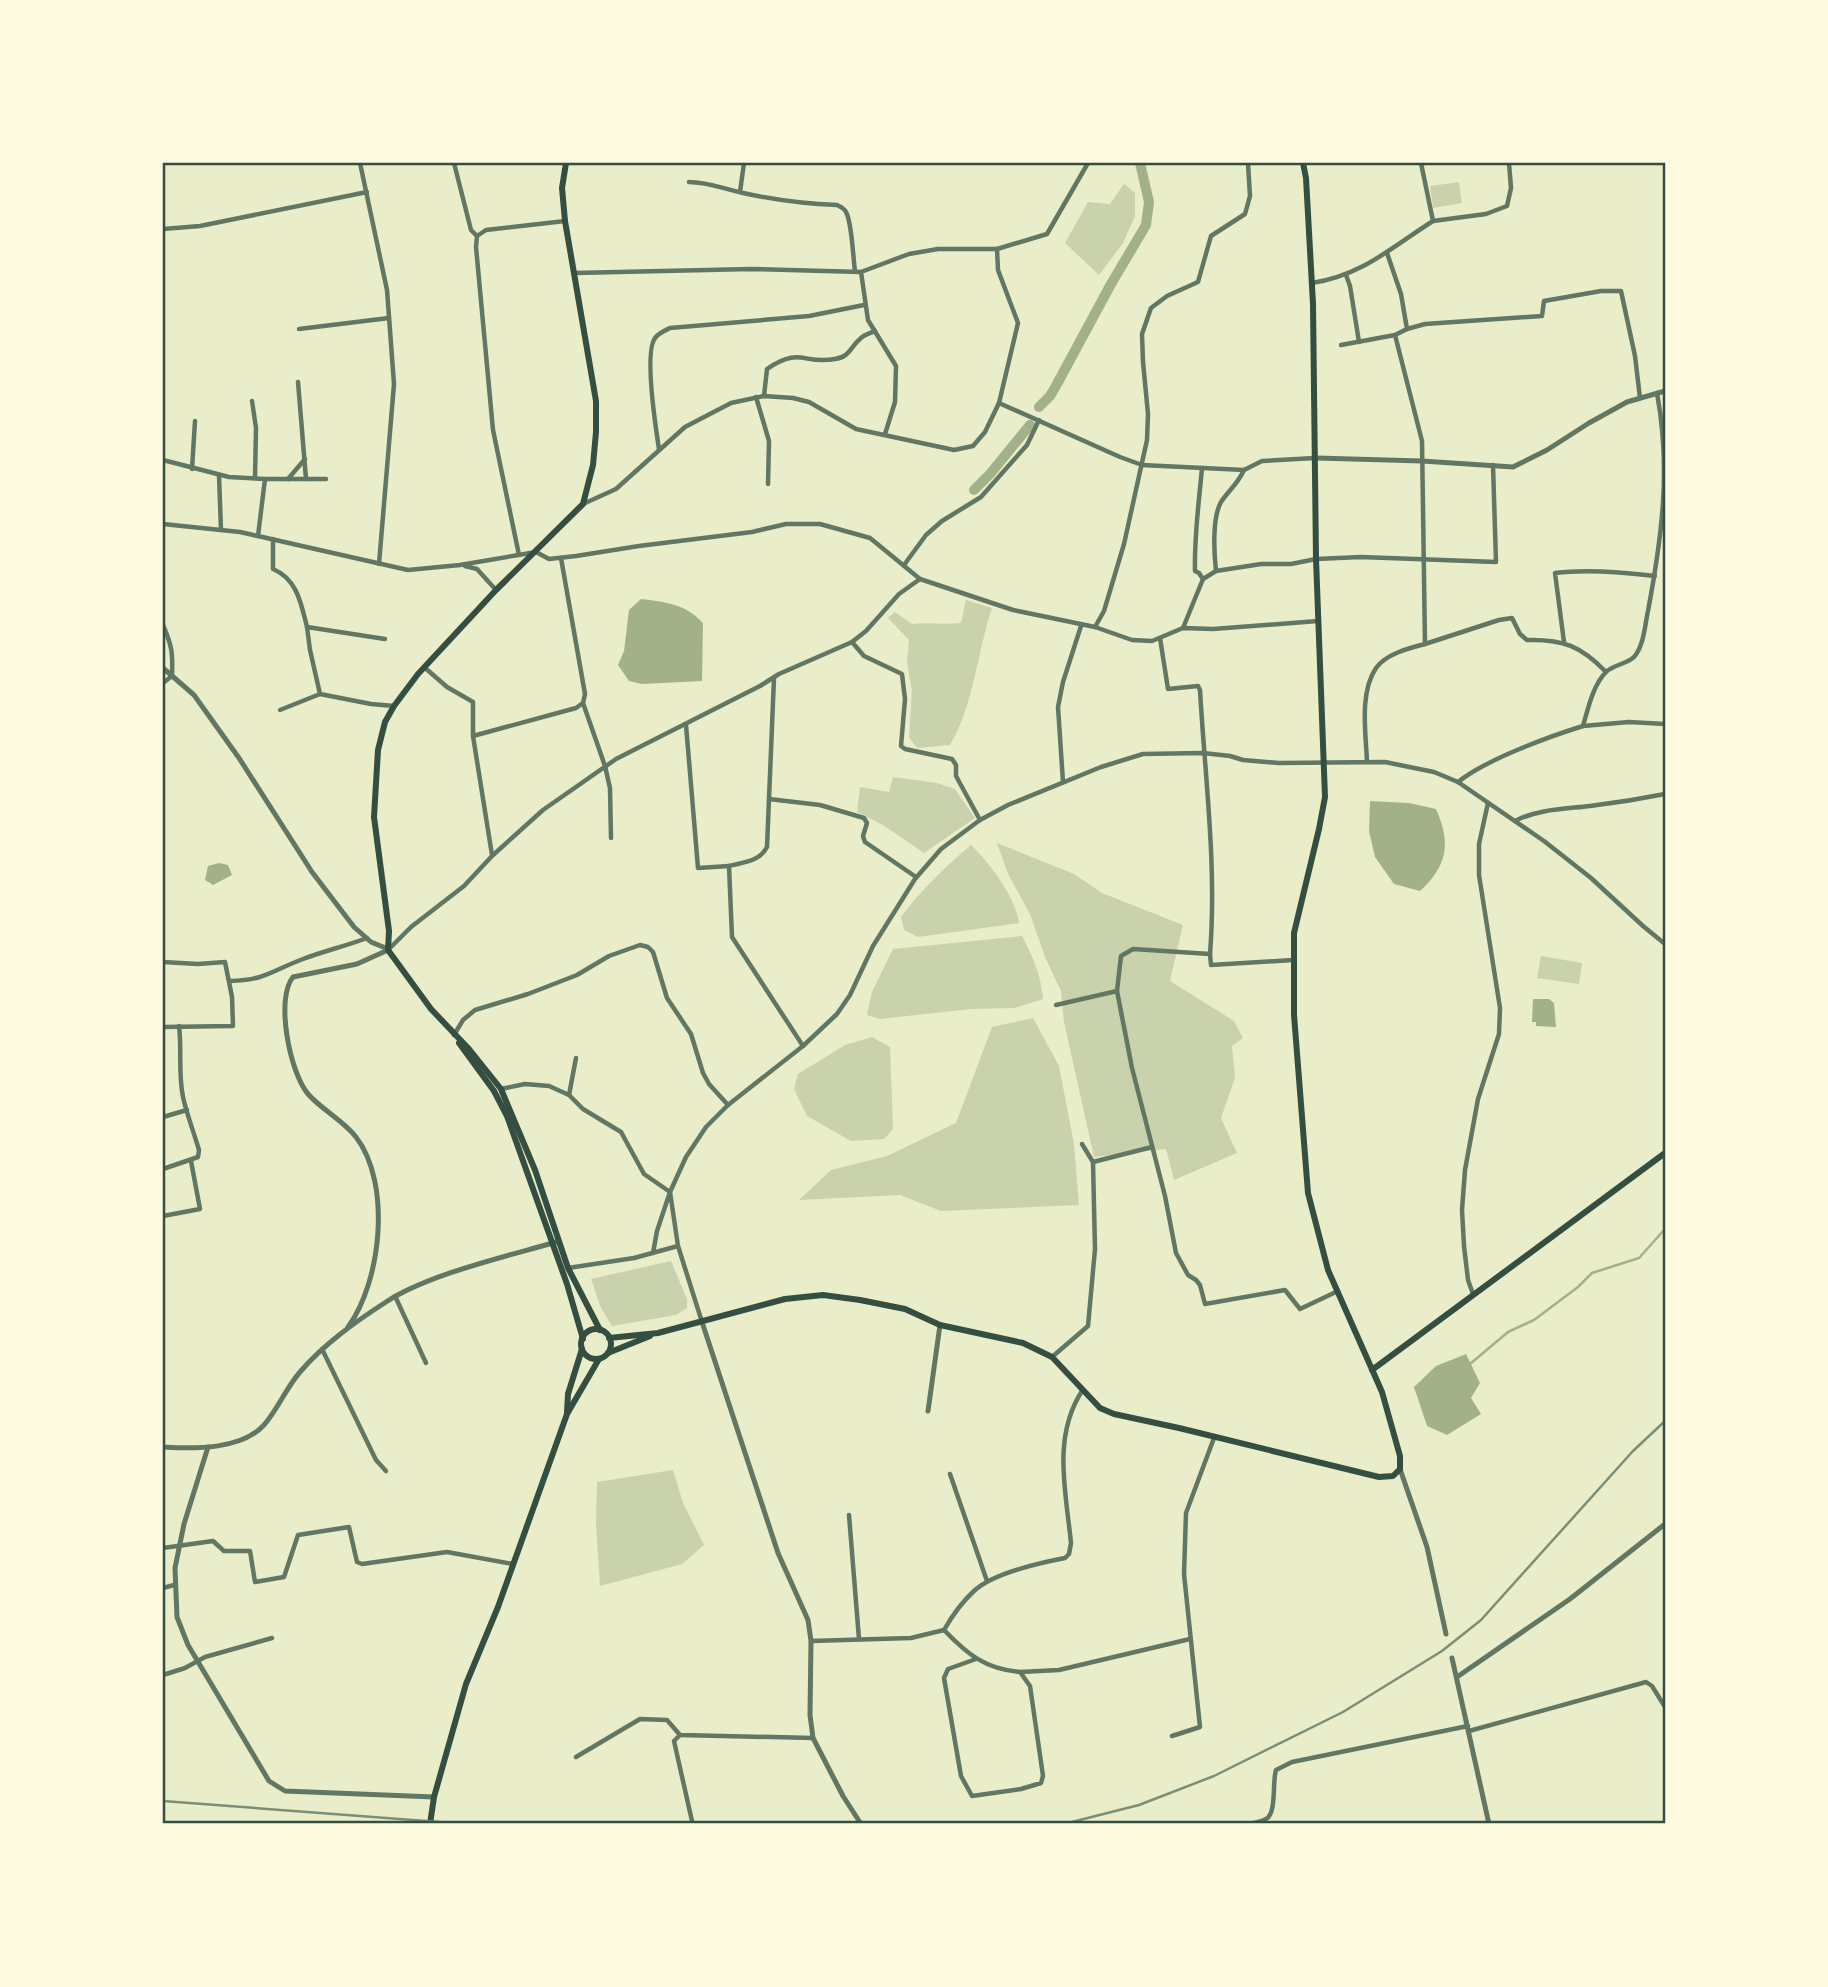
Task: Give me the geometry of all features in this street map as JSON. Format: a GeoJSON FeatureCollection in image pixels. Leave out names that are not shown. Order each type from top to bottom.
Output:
{"type":"FeatureCollection","features":[{"type":"Feature","properties":{"kind":"main road"},"geometry":{"type":"LineString","coordinates":[[566,163],[562,188],[565,221],[596,401],[593,465],[583,504],[496,590],[424,667],[394,706],[385,722],[378,751],[374,806],[377,854],[389,931],[388,950],[431,1009],[501,1089],[513,1113],[556,1242],[583,1339],[568,1394],[567,1414]]}},
{"type":"Feature","properties":{"kind":"main road"},"geometry":{"type":"LineString","coordinates":[[430,1824],[434,1797],[466,1684],[567,1414],[599,1359],[658,1333],[785,1299],[822,1295],[860,1300],[905,1309],[940,1325],[1023,1343],[1052,1357],[1100,1408],[1114,1414],[1178,1427],[1379,1477],[1394,1476],[1401,1469],[1400,1456],[1382,1392],[1328,1270],[1308,1193],[1297,1056],[1294,933],[1325,797],[1316,559],[1312,283],[1303,163]]}},
{"type":"Feature","properties":{"kind":"main road"},"geometry":{"type":"LineString","coordinates":[[454,1035],[494,1091],[507,1116],[556,1242],[600,1330],[609,1338],[611,1346],[608,1353]]}},
{"type":"Feature","properties":{"kind":"main road"},"geometry":{"type":"LineString","coordinates":[[1372,1370],[1665,1153]]}},
{"type":"Feature","properties":{"kind":"main road"},"geometry":{"type":"LineString","coordinates":[[583,1339],[592,1330],[600,1330]]}},
{"type":"Feature","properties":{"kind":"main road"},"geometry":{"type":"LineString","coordinates":[[609,1338],[658,1333]]}},
{"type":"Feature","properties":{"kind":"main road"},"geometry":{"type":"LineString","coordinates":[[582,1349],[587,1356],[599,1359]]}},
{"type":"Feature","properties":{"kind":"street"},"geometry":{"type":"LineString","coordinates":[[360,163],[382,266],[394,384],[379,564]]}},
{"type":"Feature","properties":{"kind":"street"},"geometry":{"type":"LineString","coordinates":[[454,163],[471,230],[477,236]]}},
{"type":"Feature","properties":{"kind":"street"},"geometry":{"type":"LineString","coordinates":[[740,192],[744,163]]}},
{"type":"Feature","properties":{"kind":"street"},"geometry":{"type":"LineString","coordinates":[[574,273],[751,269],[858,272],[909,254],[938,250],[998,249],[1047,234],[1087,163]]}},
{"type":"Feature","properties":{"kind":"street"},"geometry":{"type":"LineString","coordinates":[[1095,627],[1104,611],[1124,544],[1138,472],[1142,465],[1148,414],[1142,334],[1151,308],[1167,296],[1198,282],[1211,236],[1245,214],[1250,197],[1248,163]]}},
{"type":"Feature","properties":{"kind":"street"},"geometry":{"type":"LineString","coordinates":[[1421,163],[1433,221]]}},
{"type":"Feature","properties":{"kind":"street"},"geometry":{"type":"LineString","coordinates":[[1312,283],[1346,275],[1387,253],[1433,221],[1486,214],[1507,206],[1511,188],[1509,163]]}},
{"type":"Feature","properties":{"kind":"street"},"geometry":{"type":"LineString","coordinates":[[689,182],[706,182],[796,204],[837,205],[847,212],[868,320],[896,366],[895,401],[885,434]]}},
{"type":"Feature","properties":{"kind":"street"},"geometry":{"type":"LineString","coordinates":[[163,229],[200,226],[366,192]]}},
{"type":"Feature","properties":{"kind":"street"},"geometry":{"type":"LineString","coordinates":[[519,555],[493,430],[475,247],[477,236],[486,230],[565,221]]}},
{"type":"Feature","properties":{"kind":"street"},"geometry":{"type":"LineString","coordinates":[[583,504],[615,489],[685,427],[730,403],[756,397],[793,398],[809,402],[856,429],[954,450],[973,446],[985,432],[999,403],[1018,323],[998,270],[998,249]]}},
{"type":"Feature","properties":{"kind":"street"},"geometry":{"type":"LineString","coordinates":[[1387,253],[1401,294],[1407,329]]}},
{"type":"Feature","properties":{"kind":"street"},"geometry":{"type":"LineString","coordinates":[[1346,275],[1359,342]]}},
{"type":"Feature","properties":{"kind":"street"},"geometry":{"type":"LineString","coordinates":[[1341,345],[1395,335],[1425,324],[1542,316],[1544,301],[1601,291],[1622,291],[1640,398]]}},
{"type":"Feature","properties":{"kind":"street"},"geometry":{"type":"LineString","coordinates":[[659,450],[652,398],[650,349],[655,337],[670,328],[809,316],[864,305]]}},
{"type":"Feature","properties":{"kind":"street"},"geometry":{"type":"LineString","coordinates":[[299,329],[389,318]]}},
{"type":"Feature","properties":{"kind":"street"},"geometry":{"type":"LineString","coordinates":[[764,396],[767,369],[781,360],[795,355],[813,359],[835,359],[849,354],[860,338],[874,331]]}},
{"type":"Feature","properties":{"kind":"street"},"geometry":{"type":"LineString","coordinates":[[1395,335],[1422,441],[1425,644]]}},
{"type":"Feature","properties":{"kind":"street"},"geometry":{"type":"LineString","coordinates":[[298,382],[306,479]]}},
{"type":"Feature","properties":{"kind":"street"},"geometry":{"type":"LineString","coordinates":[[999,403],[1142,465],[1244,470],[1262,461],[1316,458],[1513,467],[1627,402],[1665,391]]}},
{"type":"Feature","properties":{"kind":"street"},"geometry":{"type":"LineString","coordinates":[[1583,726],[1593,694],[1606,672],[1634,657],[1643,638],[1656,576],[1665,486],[1662,417],[1657,394]]}},
{"type":"Feature","properties":{"kind":"street"},"geometry":{"type":"LineString","coordinates":[[756,397],[769,441],[768,484]]}},
{"type":"Feature","properties":{"kind":"street"},"geometry":{"type":"LineString","coordinates":[[252,401],[256,428],[255,477]]}},
{"type":"Feature","properties":{"kind":"street"},"geometry":{"type":"LineString","coordinates":[[904,565],[926,536],[942,521],[981,497],[1027,445],[1039,420]]}},
{"type":"Feature","properties":{"kind":"street"},"geometry":{"type":"LineString","coordinates":[[192,469],[195,421]]}},
{"type":"Feature","properties":{"kind":"street"},"geometry":{"type":"LineString","coordinates":[[287,480],[305,459]]}},
{"type":"Feature","properties":{"kind":"street"},"geometry":{"type":"LineString","coordinates":[[163,460],[219,475],[287,480],[326,479]]}},
{"type":"Feature","properties":{"kind":"street"},"geometry":{"type":"LineString","coordinates":[[1183,628],[1203,579],[1216,571],[1316,559],[1424,558],[1496,562],[1493,465]]}},
{"type":"Feature","properties":{"kind":"street"},"geometry":{"type":"LineString","coordinates":[[1202,468],[1195,529],[1195,571],[1203,579]]}},
{"type":"Feature","properties":{"kind":"street"},"geometry":{"type":"LineString","coordinates":[[1216,571],[1214,540],[1218,510],[1244,470]]}},
{"type":"Feature","properties":{"kind":"street"},"geometry":{"type":"LineString","coordinates":[[219,475],[221,530]]}},
{"type":"Feature","properties":{"kind":"street"},"geometry":{"type":"LineString","coordinates":[[258,536],[265,479]]}},
{"type":"Feature","properties":{"kind":"street"},"geometry":{"type":"LineString","coordinates":[[163,524],[258,536],[408,570],[460,565],[536,552],[549,558],[561,558],[752,532],[786,524],[820,524],[870,538],[920,579],[1000,606],[1095,627],[1132,640],[1152,641],[1183,628],[1213,629],[1318,621]]}},
{"type":"Feature","properties":{"kind":"street"},"geometry":{"type":"LineString","coordinates":[[273,539],[272,569],[281,572],[297,590],[320,694]]}},
{"type":"Feature","properties":{"kind":"street"},"geometry":{"type":"LineString","coordinates":[[561,558],[585,694],[583,703],[610,788],[611,838]]}},
{"type":"Feature","properties":{"kind":"street"},"geometry":{"type":"LineString","coordinates":[[460,565],[477,569],[496,590]]}},
{"type":"Feature","properties":{"kind":"street"},"geometry":{"type":"LineString","coordinates":[[1564,642],[1555,573],[1574,570],[1656,576]]}},
{"type":"Feature","properties":{"kind":"street"},"geometry":{"type":"LineString","coordinates":[[348,1327],[363,1303],[374,1263],[377,1241],[376,1190],[373,1174],[357,1138],[309,1094],[298,1079],[288,1037],[285,1000],[287,984],[293,977],[357,964],[388,950],[411,927],[464,886],[492,856],[543,810],[605,766],[774,678],[852,642],[866,631],[899,594],[920,579]]}},
{"type":"Feature","properties":{"kind":"street"},"geometry":{"type":"LineString","coordinates":[[1367,762],[1367,691],[1376,669],[1385,660],[1410,648],[1512,618],[1520,634],[1527,640],[1550,639],[1564,642],[1595,660],[1606,672]]}},
{"type":"Feature","properties":{"kind":"street"},"geometry":{"type":"LineString","coordinates":[[163,625],[172,647],[172,676]]}},
{"type":"Feature","properties":{"kind":"street"},"geometry":{"type":"LineString","coordinates":[[307,626],[384,639]]}},
{"type":"Feature","properties":{"kind":"street"},"geometry":{"type":"LineString","coordinates":[[1063,782],[1059,755],[1058,707],[1068,662],[1081,626]]}},
{"type":"Feature","properties":{"kind":"street"},"geometry":{"type":"LineString","coordinates":[[1160,637],[1168,689],[1200,688],[1212,854],[1211,965],[1293,960]]}},
{"type":"Feature","properties":{"kind":"street"},"geometry":{"type":"LineString","coordinates":[[852,642],[864,656],[902,674],[905,699],[901,746],[952,759],[956,765],[956,776],[981,820]]}},
{"type":"Feature","properties":{"kind":"street"},"geometry":{"type":"LineString","coordinates":[[424,667],[447,687],[473,702],[473,736],[492,856]]}},
{"type":"Feature","properties":{"kind":"street"},"geometry":{"type":"LineString","coordinates":[[163,668],[194,695],[239,758],[312,872],[354,927],[369,940],[388,950]]}},
{"type":"Feature","properties":{"kind":"street"},"geometry":{"type":"LineString","coordinates":[[163,682],[172,676]]}},
{"type":"Feature","properties":{"kind":"street"},"geometry":{"type":"LineString","coordinates":[[686,725],[698,868],[729,866],[756,860],[764,853],[768,838],[774,678]]}},
{"type":"Feature","properties":{"kind":"street"},"geometry":{"type":"LineString","coordinates":[[280,710],[320,694],[394,706]]}},
{"type":"Feature","properties":{"kind":"street"},"geometry":{"type":"LineString","coordinates":[[473,736],[576,708],[583,703]]}},
{"type":"Feature","properties":{"kind":"street"},"geometry":{"type":"LineString","coordinates":[[1458,782],[1470,772],[1583,726],[1629,722],[1665,724]]}},
{"type":"Feature","properties":{"kind":"street"},"geometry":{"type":"LineString","coordinates":[[653,1253],[670,1192],[686,1157],[706,1128],[728,1105],[803,1046],[837,1014],[873,946],[916,877],[941,849],[1007,805],[1143,754],[1203,753],[1279,763],[1385,762],[1434,772],[1458,782],[1515,821],[1591,878],[1665,944]]}},
{"type":"Feature","properties":{"kind":"street"},"geometry":{"type":"LineString","coordinates":[[1515,821],[1545,812],[1622,802],[1665,793]]}},
{"type":"Feature","properties":{"kind":"street"},"geometry":{"type":"LineString","coordinates":[[769,799],[820,805],[864,818],[867,823],[863,836],[865,842],[916,877]]}},
{"type":"Feature","properties":{"kind":"street"},"geometry":{"type":"LineString","coordinates":[[1473,1294],[1468,1280],[1464,1245],[1462,1210],[1465,1170],[1478,1099],[1499,1034],[1500,1009],[1479,874],[1479,844],[1488,803]]}},
{"type":"Feature","properties":{"kind":"street"},"geometry":{"type":"LineString","coordinates":[[729,866],[732,937],[803,1046]]}},
{"type":"Feature","properties":{"kind":"street"},"geometry":{"type":"LineString","coordinates":[[230,981],[254,981],[304,959],[369,940]]}},
{"type":"Feature","properties":{"kind":"street"},"geometry":{"type":"LineString","coordinates":[[454,1035],[463,1020],[475,1010],[528,995],[576,975],[625,949],[640,945],[648,947],[653,952],[667,998],[691,1034],[703,1073],[728,1105]]}},
{"type":"Feature","properties":{"kind":"street"},"geometry":{"type":"LineString","coordinates":[[1210,954],[1133,949],[1121,956],[1118,992],[1132,1068],[1176,1253],[1188,1275],[1200,1285],[1205,1304],[1285,1290],[1300,1309],[1338,1291]]}},
{"type":"Feature","properties":{"kind":"street"},"geometry":{"type":"LineString","coordinates":[[163,962],[225,962],[230,981],[233,1026],[163,1027]]}},
{"type":"Feature","properties":{"kind":"street"},"geometry":{"type":"LineString","coordinates":[[1056,1005],[1118,992]]}},
{"type":"Feature","properties":{"kind":"street"},"geometry":{"type":"LineString","coordinates":[[163,1169],[191,1161],[198,1157],[199,1150],[183,1099],[179,1065],[179,1026]]}},
{"type":"Feature","properties":{"kind":"street"},"geometry":{"type":"LineString","coordinates":[[569,1095],[576,1058]]}},
{"type":"Feature","properties":{"kind":"street"},"geometry":{"type":"LineString","coordinates":[[501,1089],[525,1084],[549,1086],[569,1095],[583,1109],[621,1132],[644,1174],[670,1192],[678,1246],[702,1322],[774,1542],[808,1620],[811,1641],[810,1715],[813,1738],[861,1824]]}},
{"type":"Feature","properties":{"kind":"street"},"geometry":{"type":"LineString","coordinates":[[163,1117],[187,1110]]}},
{"type":"Feature","properties":{"kind":"street"},"geometry":{"type":"LineString","coordinates":[[1052,1357],[1088,1326],[1095,1249],[1093,1162],[1082,1144]]}},
{"type":"Feature","properties":{"kind":"street"},"geometry":{"type":"LineString","coordinates":[[1093,1162],[1152,1147]]}},
{"type":"Feature","properties":{"kind":"street"},"geometry":{"type":"LineString","coordinates":[[163,1216],[200,1209],[191,1161]]}},
{"type":"Feature","properties":{"kind":"street"},"geometry":{"type":"LineString","coordinates":[[163,1447],[208,1447],[233,1442],[263,1426],[298,1373],[322,1349],[348,1327],[395,1296],[429,1281],[556,1242]]}},
{"type":"Feature","properties":{"kind":"street"},"geometry":{"type":"LineString","coordinates":[[569,1268],[609,1263],[678,1246]]}},
{"type":"Feature","properties":{"kind":"street"},"geometry":{"type":"LineString","coordinates":[[395,1296],[426,1363]]}},
{"type":"Feature","properties":{"kind":"street"},"geometry":{"type":"LineString","coordinates":[[928,1411],[940,1325]]}},
{"type":"Feature","properties":{"kind":"street"},"geometry":{"type":"LineString","coordinates":[[322,1349],[376,1460],[386,1471]]}},
{"type":"Feature","properties":{"kind":"street"},"geometry":{"type":"LineString","coordinates":[[811,1641],[911,1638],[944,1630],[967,1598],[987,1581],[1065,1558],[1069,1554],[1071,1543],[1063,1451],[1070,1415],[1082,1391]]}},
{"type":"Feature","properties":{"kind":"street"},"geometry":{"type":"LineString","coordinates":[[1172,1735],[1200,1727],[1184,1574],[1186,1513],[1214,1438]]}},
{"type":"Feature","properties":{"kind":"street"},"geometry":{"type":"LineString","coordinates":[[208,1447],[175,1546],[177,1617],[196,1661],[269,1781],[285,1791],[434,1797]]}},
{"type":"Feature","properties":{"kind":"street"},"geometry":{"type":"LineString","coordinates":[[1401,1469],[1427,1547],[1446,1634]]}},
{"type":"Feature","properties":{"kind":"street"},"geometry":{"type":"LineString","coordinates":[[950,1474],[987,1581]]}},
{"type":"Feature","properties":{"kind":"street"},"geometry":{"type":"LineString","coordinates":[[849,1515],[859,1639]]}},
{"type":"Feature","properties":{"kind":"street"},"geometry":{"type":"LineString","coordinates":[[1457,1676],[1570,1598],[1665,1524]]}},
{"type":"Feature","properties":{"kind":"street"},"geometry":{"type":"LineString","coordinates":[[163,1548],[213,1541],[224,1551],[250,1551],[255,1582],[284,1577],[298,1535],[349,1527],[357,1562],[362,1564],[447,1552],[513,1564]]}},
{"type":"Feature","properties":{"kind":"street"},"geometry":{"type":"LineString","coordinates":[[163,1588],[174,1585]]}},
{"type":"Feature","properties":{"kind":"street"},"geometry":{"type":"LineString","coordinates":[[944,1630],[976,1659],[1000,1671],[1020,1672],[1059,1670],[1189,1639]]}},
{"type":"Feature","properties":{"kind":"street"},"geometry":{"type":"LineString","coordinates":[[163,1675],[185,1668],[196,1661],[272,1638]]}},
{"type":"Feature","properties":{"kind":"street"},"geometry":{"type":"LineString","coordinates":[[1452,1658],[1489,1824]]}},
{"type":"Feature","properties":{"kind":"street"},"geometry":{"type":"LineString","coordinates":[[976,1659],[948,1669],[944,1678],[961,1776],[972,1796],[1021,1789],[1041,1783],[1030,1686],[1020,1672]]}},
{"type":"Feature","properties":{"kind":"street"},"geometry":{"type":"LineString","coordinates":[[1249,1824],[1266,1822],[1271,1814],[1276,1770],[1292,1762],[1469,1728],[1646,1682],[1652,1686],[1665,1707]]}},
{"type":"Feature","properties":{"kind":"street"},"geometry":{"type":"LineString","coordinates":[[576,1757],[640,1719],[667,1720],[680,1735]]}},
{"type":"Feature","properties":{"kind":"street"},"geometry":{"type":"LineString","coordinates":[[692,1821],[674,1741],[680,1735],[813,1738]]}},
{"type":"Feature","properties":{"kind":"shaded area"},"geometry":{"type":"Polygon","coordinates":[[[1459,182],[1462,203],[1433,208],[1430,186],[1459,182]]]}},
{"type":"Feature","properties":{"kind":"shaded area"},"geometry":{"type":"Polygon","coordinates":[[[1124,184],[1135,193],[1135,216],[1123,243],[1099,275],[1065,243],[1088,202],[1110,204],[1124,184]]]}},
{"type":"Feature","properties":{"kind":"shaded area"},"geometry":{"type":"Polygon","coordinates":[[[641,599],[682,608],[703,623],[702,681],[642,684],[629,681],[618,665],[624,651],[629,610],[641,599]]]}},
{"type":"Feature","properties":{"kind":"shaded area"},"geometry":{"type":"Polygon","coordinates":[[[966,600],[992,608],[965,713],[950,745],[917,748],[909,737],[912,691],[907,663],[909,640],[888,618],[895,612],[912,624],[961,623],[966,600]]]}},
{"type":"Feature","properties":{"kind":"shaded area"},"geometry":{"type":"Polygon","coordinates":[[[893,777],[937,783],[955,789],[975,818],[924,853],[883,825],[857,812],[860,787],[889,792],[893,777]]]}},
{"type":"Feature","properties":{"kind":"shaded area"},"geometry":{"type":"Polygon","coordinates":[[[1370,801],[1409,803],[1436,809],[1444,832],[1444,853],[1436,872],[1420,891],[1394,884],[1375,857],[1369,831],[1370,801]]]}},
{"type":"Feature","properties":{"kind":"shaded area"},"geometry":{"type":"Polygon","coordinates":[[[997,843],[1074,874],[1102,893],[1183,925],[1170,981],[1234,1021],[1243,1038],[1232,1046],[1235,1078],[1221,1118],[1237,1153],[1174,1180],[1166,1149],[1094,1157],[1064,1022],[1061,991],[1045,957],[1030,914],[1008,874],[997,843]]]}},
{"type":"Feature","properties":{"kind":"shaded area"},"geometry":{"type":"Polygon","coordinates":[[[971,845],[1001,881],[1013,903],[1019,923],[918,937],[904,930],[901,917],[934,879],[971,845]]]}},
{"type":"Feature","properties":{"kind":"shaded area"},"geometry":{"type":"Polygon","coordinates":[[[219,863],[228,865],[232,875],[213,885],[205,880],[208,866],[219,863]]]}},
{"type":"Feature","properties":{"kind":"shaded area"},"geometry":{"type":"Polygon","coordinates":[[[1022,936],[1036,966],[1043,999],[1014,1008],[971,1009],[880,1019],[867,1015],[872,992],[893,949],[1022,936]]]}},
{"type":"Feature","properties":{"kind":"shaded area"},"geometry":{"type":"Polygon","coordinates":[[[1541,956],[1582,963],[1579,984],[1537,978],[1541,956]]]}},
{"type":"Feature","properties":{"kind":"shaded area"},"geometry":{"type":"Polygon","coordinates":[[[1533,999],[1549,999],[1554,1003],[1556,1027],[1536,1026],[1536,1022],[1532,1022],[1533,999]]]}},
{"type":"Feature","properties":{"kind":"shaded area"},"geometry":{"type":"Polygon","coordinates":[[[1033,1018],[1059,1066],[1074,1144],[1079,1205],[941,1211],[900,1195],[799,1200],[831,1170],[887,1156],[956,1123],[992,1027],[1033,1018]]]}},
{"type":"Feature","properties":{"kind":"shaded area"},"geometry":{"type":"Polygon","coordinates":[[[872,1037],[890,1047],[893,1129],[884,1139],[851,1141],[807,1116],[794,1089],[798,1074],[845,1045],[872,1037]]]}},
{"type":"Feature","properties":{"kind":"shaded area"},"geometry":{"type":"Polygon","coordinates":[[[671,1261],[687,1299],[687,1308],[676,1315],[612,1326],[601,1308],[591,1279],[671,1261]]]}},
{"type":"Feature","properties":{"kind":"shaded area"},"geometry":{"type":"Polygon","coordinates":[[[1466,1354],[1480,1383],[1471,1398],[1481,1414],[1447,1435],[1427,1426],[1414,1387],[1436,1366],[1466,1354]]]}},
{"type":"Feature","properties":{"kind":"shaded area"},"geometry":{"type":"Polygon","coordinates":[[[673,1470],[683,1503],[704,1545],[682,1564],[600,1586],[596,1525],[597,1482],[673,1470]]]}},
{"type":"Feature","properties":{"kind":"waterway"},"geometry":{"type":"LineString","coordinates":[[1039,407],[1050,396],[1146,225],[1149,202],[1140,163]]}},
{"type":"Feature","properties":{"kind":"waterway"},"geometry":{"type":"LineString","coordinates":[[974,490],[1030,425]]}},
{"type":"Feature","properties":{"kind":"waterway"},"geometry":{"type":"LineString","coordinates":[[1470,1364],[1508,1332],[1534,1320],[1592,1273],[1639,1258],[1665,1229]]}},
{"type":"Feature","properties":{"kind":"railway"},"geometry":{"type":"LineString","coordinates":[[1064,1824],[1139,1805],[1214,1776],[1343,1712],[1442,1651],[1481,1620],[1633,1451],[1665,1421]]}},
{"type":"Feature","properties":{"kind":"railway"},"geometry":{"type":"LineString","coordinates":[[163,1801],[466,1824]]}}]}
